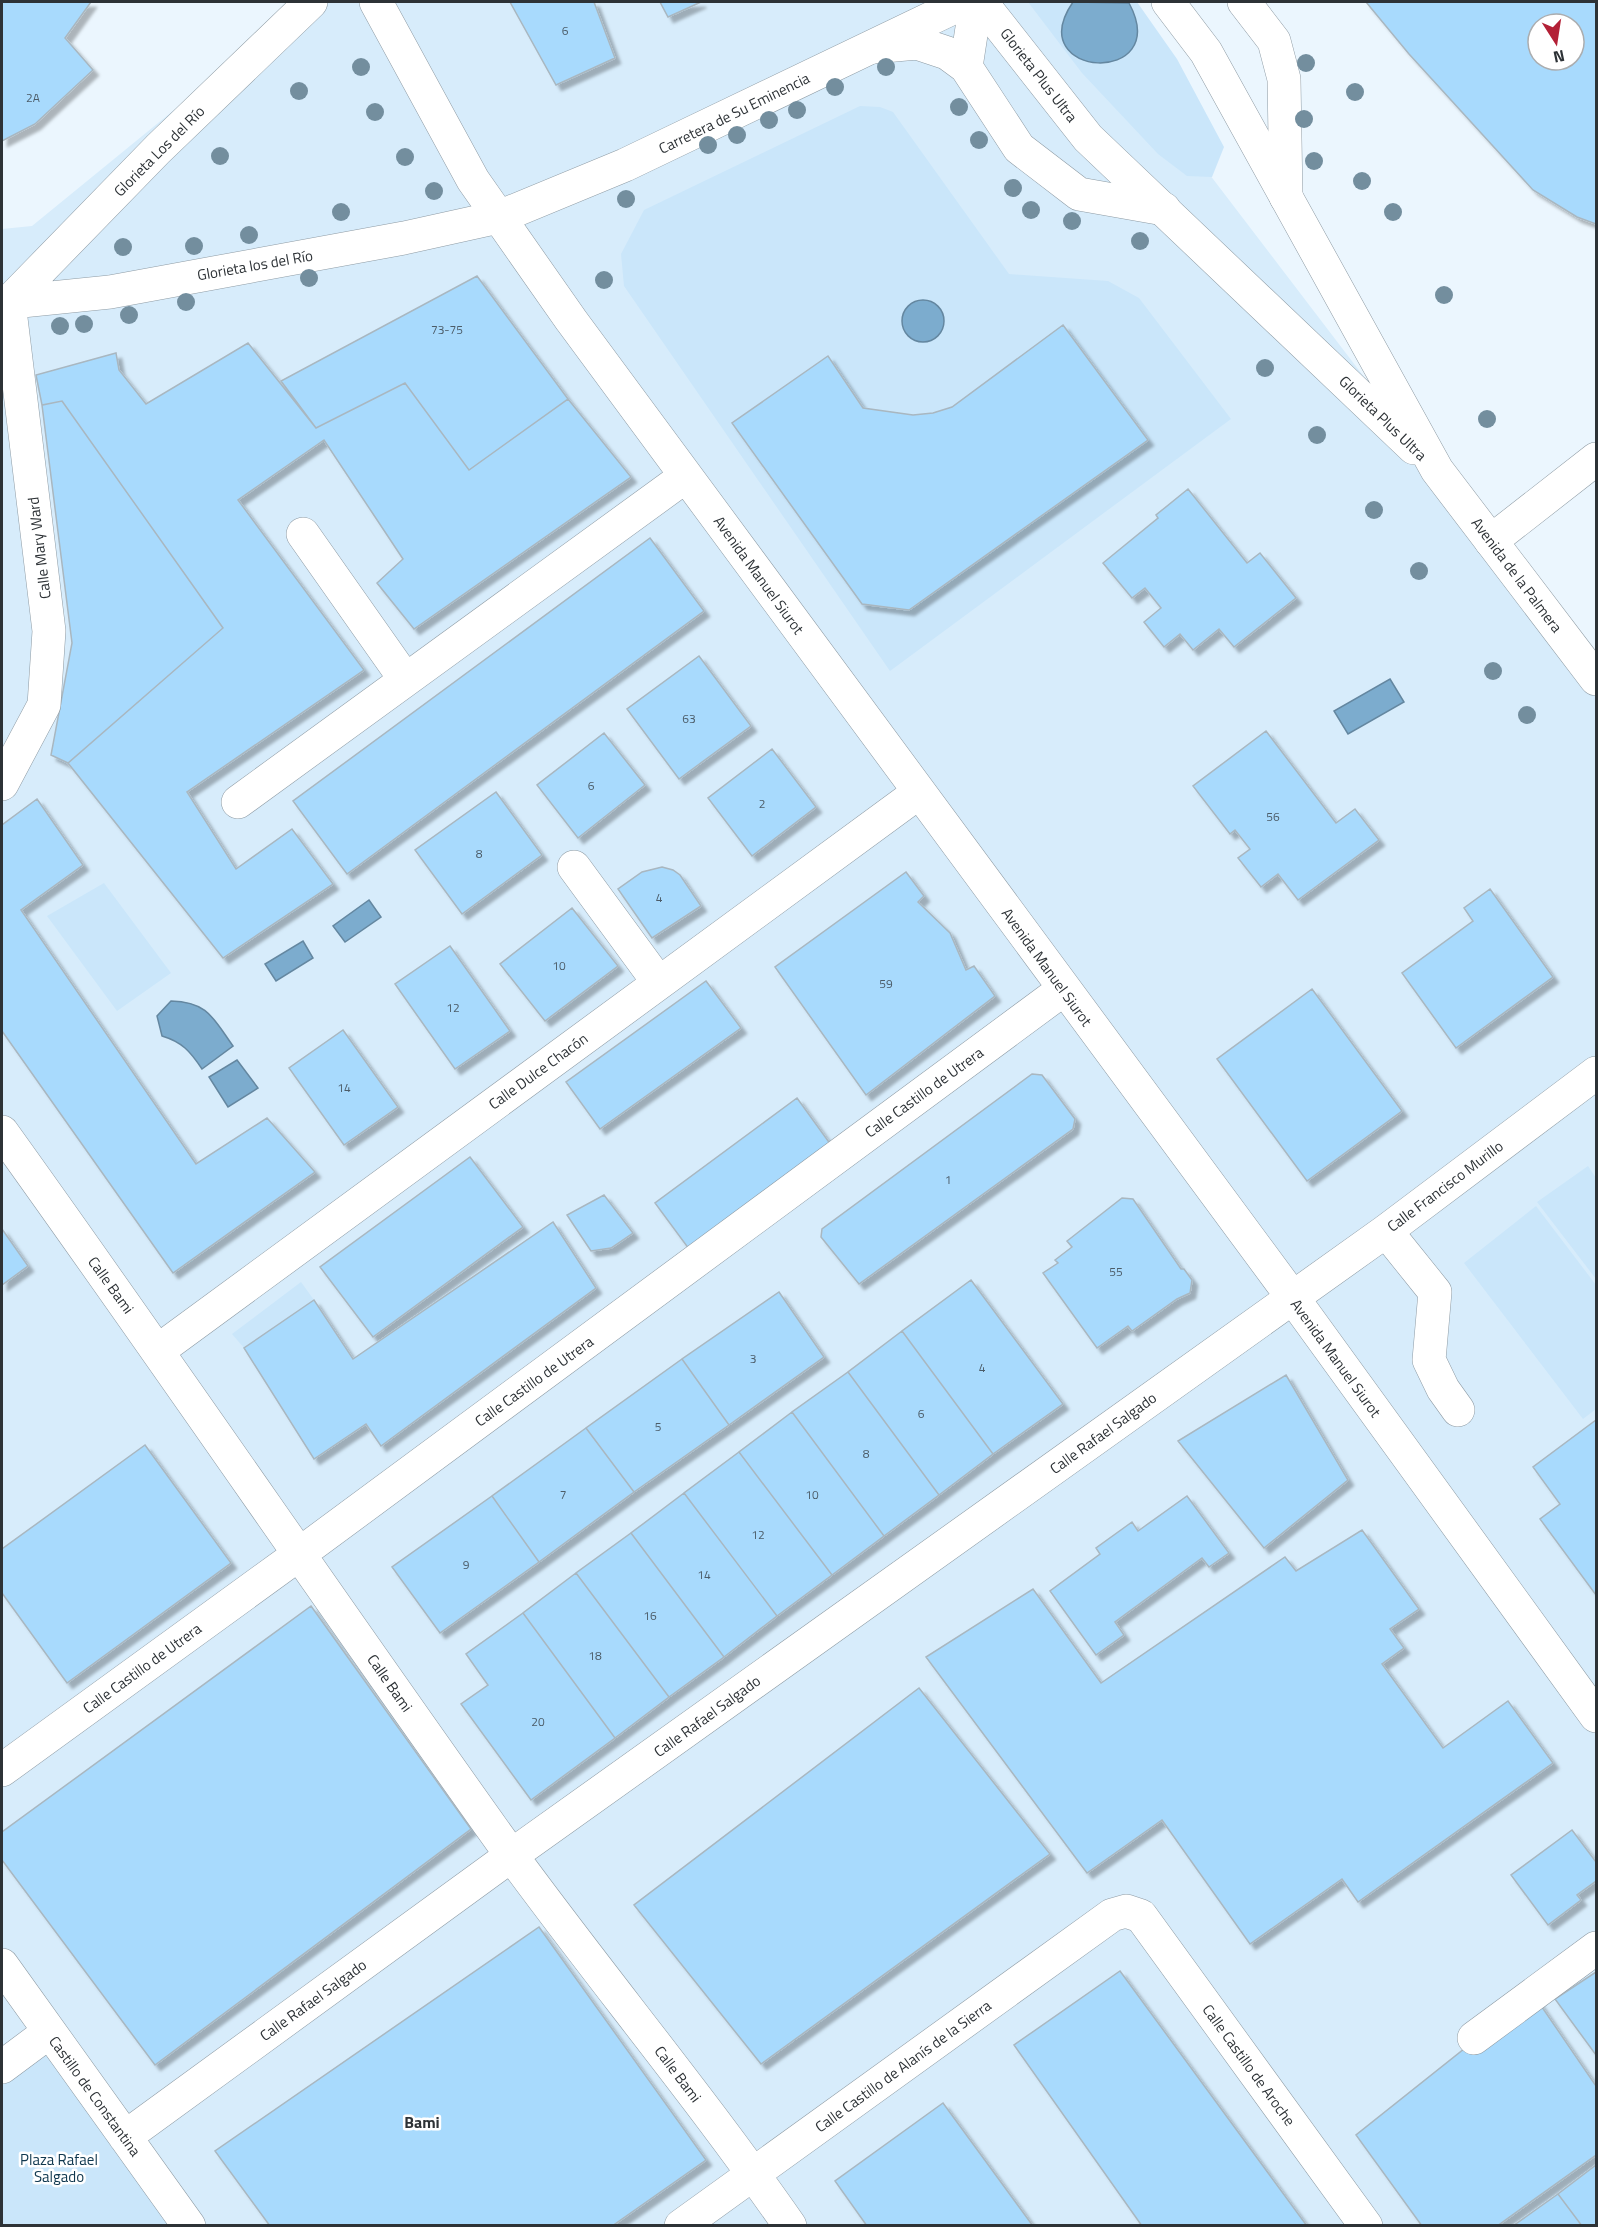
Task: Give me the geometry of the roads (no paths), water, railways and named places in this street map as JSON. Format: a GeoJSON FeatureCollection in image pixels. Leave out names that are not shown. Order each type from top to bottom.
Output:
{"type":"FeatureCollection","features":[{"type":"Feature","properties":{"kind":"street","name":"Glorieta Los del Río"},"geometry":{"type":"LineString","coordinates":[[5,302],[158,149],[311,2]]}},
{"type":"Feature","properties":{"kind":"street"},"geometry":{"type":"LineString","coordinates":[[376,2],[473,180],[499,217]]}},
{"type":"Feature","properties":{"kind":"street","name":"Carretera de Su Eminencia"},"geometry":{"type":"LineString","coordinates":[[499,217],[625,165],[965,2]]}},
{"type":"Feature","properties":{"kind":"street"},"geometry":{"type":"LineString","coordinates":[[966,67],[976,2]]}},
{"type":"Feature","properties":{"kind":"street","name":"Glorieta Plus Ultra"},"geometry":{"type":"LineString","coordinates":[[981,2],[1088,138],[1437,470]]}},
{"type":"Feature","properties":{"kind":"street","name":"Glorieta Plus Ultra"},"geometry":{"type":"LineString","coordinates":[[1168,2],[1206,52],[1437,470]]}},
{"type":"Feature","properties":{"kind":"street"},"geometry":{"type":"LineString","coordinates":[[1244,2],[1274,41],[1284,79],[1286,197]]}},
{"type":"Feature","properties":{"kind":"street"},"geometry":{"type":"LineString","coordinates":[[870,47],[917,43],[947,53],[966,67],[1019,148],[1079,194],[1164,209]]}},
{"type":"Feature","properties":{"kind":"street","name":"Glorieta los del Río"},"geometry":{"type":"LineString","coordinates":[[5,302],[110,292],[404,238],[499,217]]}},
{"type":"Feature","properties":{"kind":"street","name":"Avenida Manuel Siurot"},"geometry":{"type":"LineString","coordinates":[[499,217],[918,793],[1293,1298],[1596,1716]]}},
{"type":"Feature","properties":{"kind":"street","name":"Calle Mary Ward"},"geometry":{"type":"LineString","coordinates":[[2,784],[44,705],[49,631],[5,302]]}},
{"type":"Feature","properties":{"kind":"street"},"geometry":{"type":"LineString","coordinates":[[1491,541],[1596,459]]}},
{"type":"Feature","properties":{"kind":"street","name":"Avenida de la Palmera"},"geometry":{"type":"LineString","coordinates":[[1437,470],[1596,679]]}},
{"type":"Feature","properties":{"kind":"street"},"geometry":{"type":"LineString","coordinates":[[238,801],[686,476]]}},
{"type":"Feature","properties":{"kind":"street"},"geometry":{"type":"LineString","coordinates":[[303,534],[405,679]]}},
{"type":"Feature","properties":{"kind":"street","name":"Calle Dulce Chacón"},"geometry":{"type":"LineString","coordinates":[[159,1350],[918,793]]}},
{"type":"Feature","properties":{"kind":"street"},"geometry":{"type":"LineString","coordinates":[[574,867],[659,983]]}},
{"type":"Feature","properties":{"kind":"street","name":"Calle Castillo de Utrera"},"geometry":{"type":"LineString","coordinates":[[2,1770],[298,1555],[1064,989]]}},
{"type":"Feature","properties":{"kind":"street","name":"Calle Francisco Murillo"},"geometry":{"type":"LineString","coordinates":[[1293,1298],[1596,1073]]}},
{"type":"Feature","properties":{"kind":"street","name":"Calle Bami"},"geometry":{"type":"LineString","coordinates":[[2,1132],[159,1350],[298,1555],[512,1855],[754,2174],[790,2226]]}},
{"type":"Feature","properties":{"kind":"street"},"geometry":{"type":"LineString","coordinates":[[1386,1231],[1435,1292],[1429,1360],[1443,1389],[1458,1410]]}},
{"type":"Feature","properties":{"kind":"street","name":"Calle Rafael Salgado"},"geometry":{"type":"LineString","coordinates":[[125,2137],[512,1855],[1293,1298]]}},
{"type":"Feature","properties":{"kind":"street","name":"Calle Castillo de Alanís de la Sierra"},"geometry":{"type":"LineString","coordinates":[[681,2226],[1112,1915],[1126,1911]]}},
{"type":"Feature","properties":{"kind":"street","name":"Calle Castillo de Aroche"},"geometry":{"type":"LineString","coordinates":[[1126,1911],[1141,1916],[1366,2226]]}},
{"type":"Feature","properties":{"kind":"street"},"geometry":{"type":"LineString","coordinates":[[1474,2038],[1596,1948]]}},
{"type":"Feature","properties":{"kind":"street","name":"Castillo de Constantina"},"geometry":{"type":"LineString","coordinates":[[2,1965],[189,2226]]}},
{"type":"Feature","properties":{"kind":"street"},"geometry":{"type":"LineString","coordinates":[[2,2067],[49,2032]]}},
{"type":"Feature","properties":{"kind":"water"},"geometry":{"type":"Polygon","coordinates":[[[1073,2],[1129,3],[1137,30],[1132,49],[1117,60],[1098,63],[1079,58],[1066,46],[1062,28],[1073,2]]]}},
{"type":"Feature","properties":{"kind":"water"},"geometry":{"type":"Polygon","coordinates":[[[923,300],[938,306],[944,321],[938,336],[923,342],[908,336],[902,321],[908,306],[923,300]]]}},
{"type":"Feature","properties":{"kind":"water"},"geometry":{"type":"Polygon","coordinates":[[[1390,679],[1404,702],[1348,734],[1334,711],[1390,679]]]}},
{"type":"Feature","properties":{"kind":"water"},"geometry":{"type":"Polygon","coordinates":[[[369,900],[381,917],[345,942],[333,926],[369,900]]]}},
{"type":"Feature","properties":{"kind":"water"},"geometry":{"type":"Polygon","coordinates":[[[303,941],[313,958],[276,981],[265,964],[303,941]]]}},
{"type":"Feature","properties":{"kind":"water"},"geometry":{"type":"Polygon","coordinates":[[[171,1001],[202,1008],[233,1046],[202,1069],[185,1048],[162,1036],[157,1016],[171,1001]]]}},
{"type":"Feature","properties":{"kind":"water"},"geometry":{"type":"Polygon","coordinates":[[[237,1060],[258,1088],[228,1107],[209,1077],[237,1060]]]}},
{"type":"Feature","properties":{"kind":"district","name":"Bami"},"geometry":{"type":"Point","coordinates":[422,2122]}},
{"type":"Feature","properties":{"kind":"park label","name":"Plaza Rafael Salgado"},"geometry":{"type":"Point","coordinates":[59,2168]}}]}
